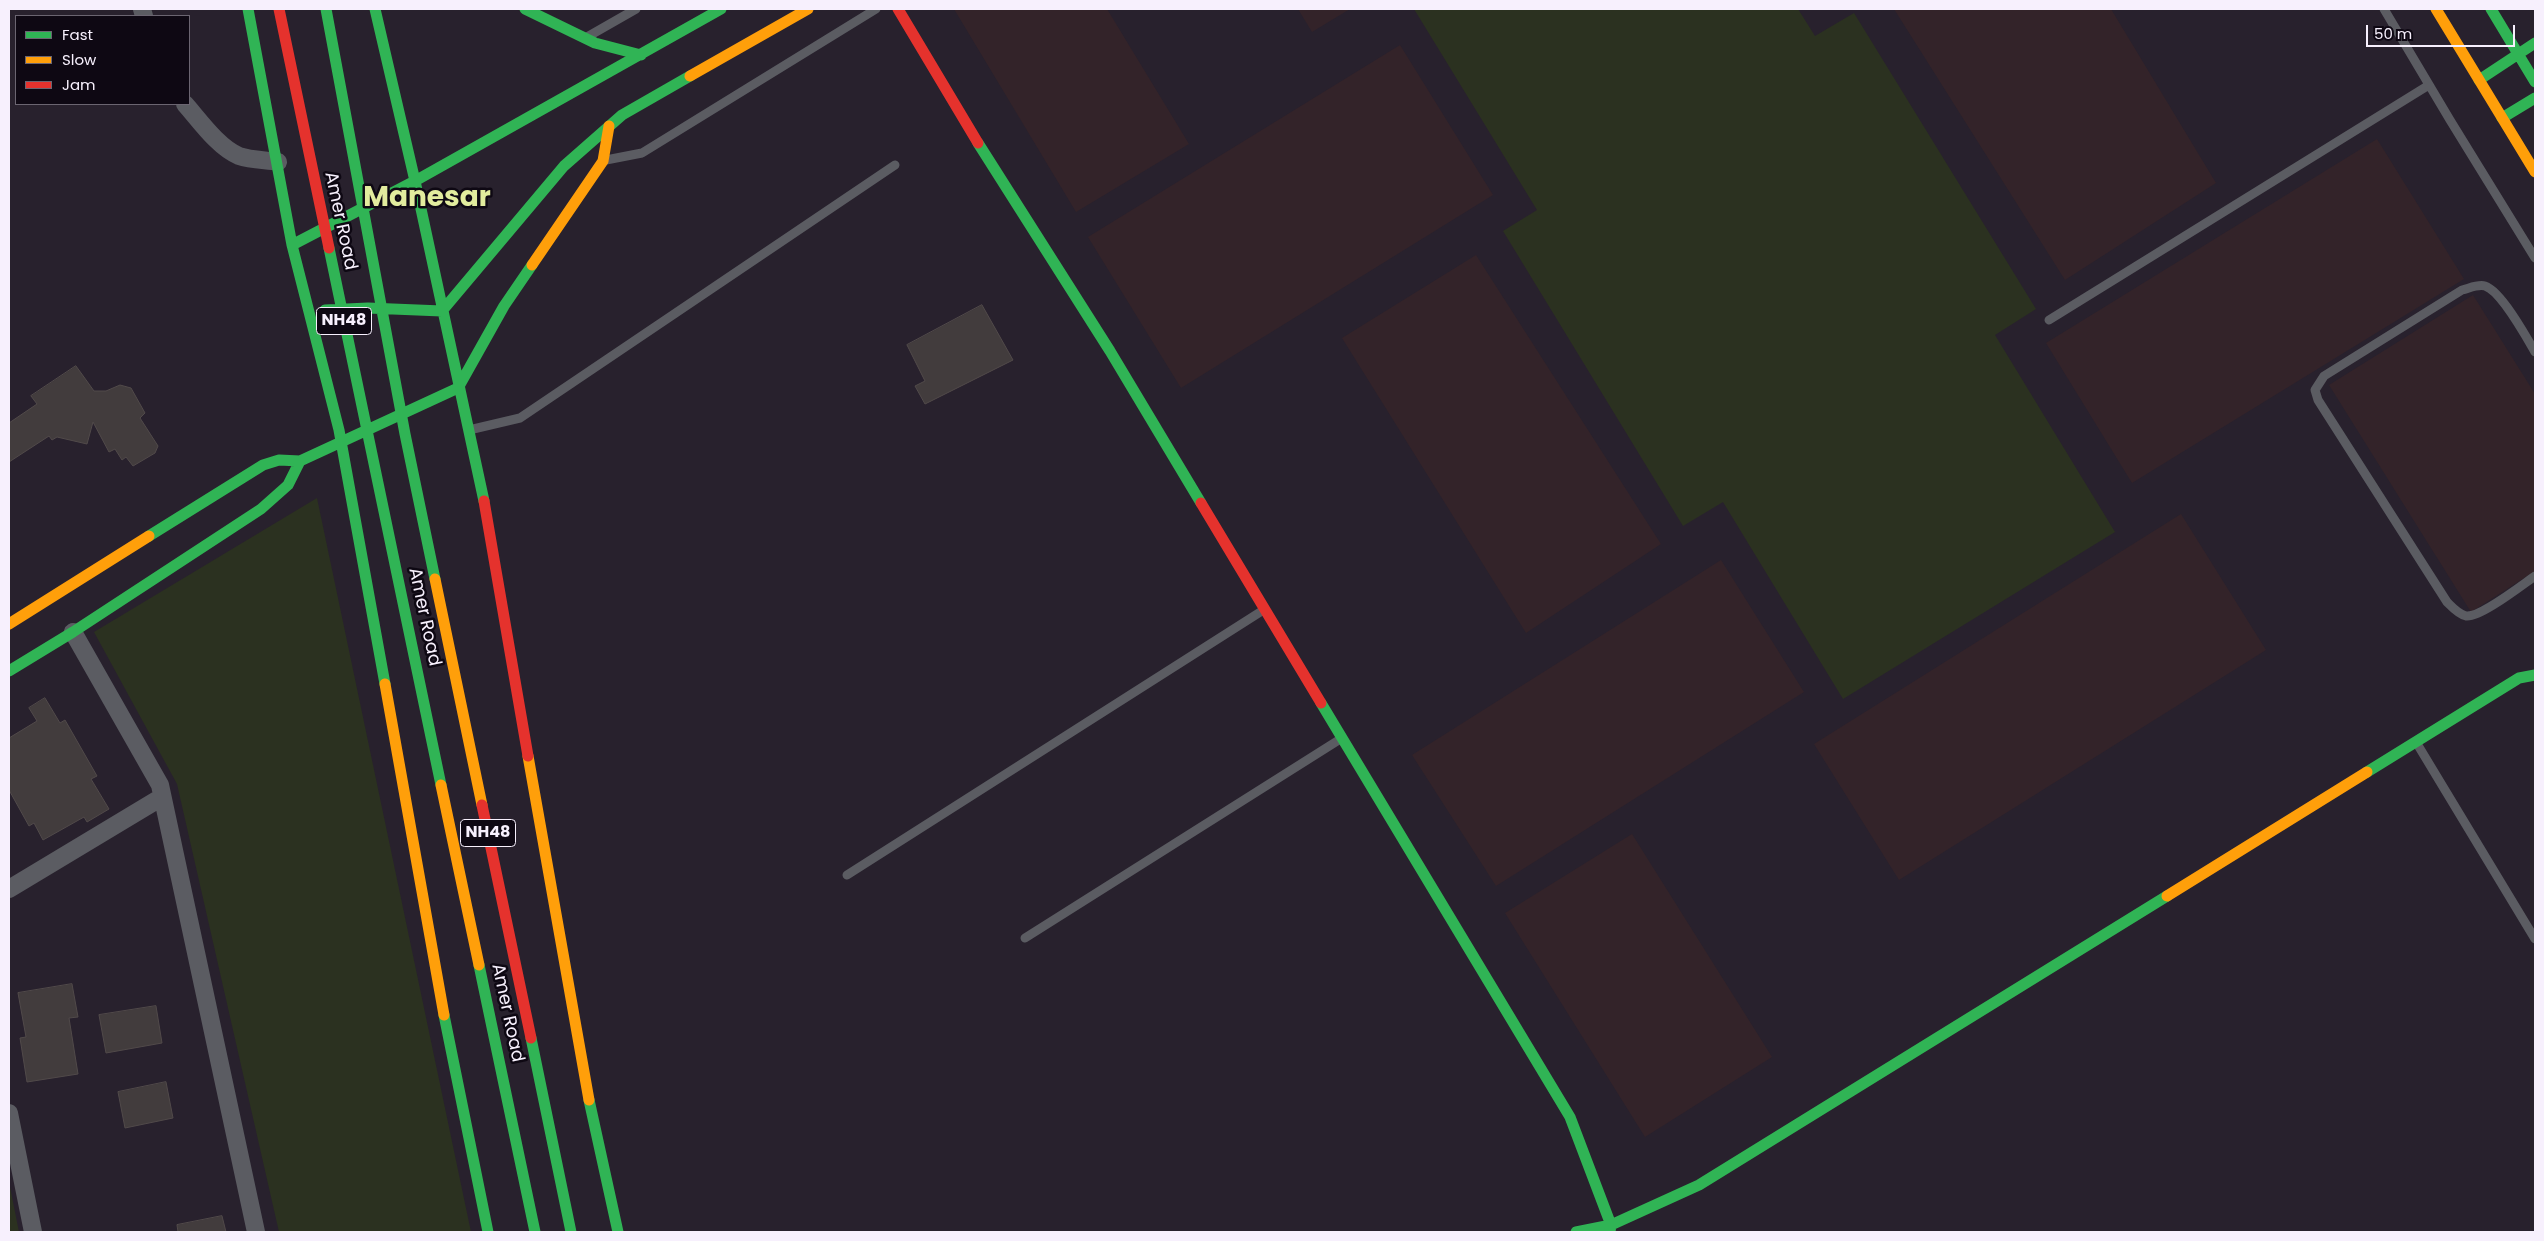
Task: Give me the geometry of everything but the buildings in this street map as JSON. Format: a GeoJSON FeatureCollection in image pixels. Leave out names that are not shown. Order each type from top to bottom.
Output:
{"type":"FeatureCollection","features":[{"type":"Feature","properties":{"kind":"main road"},"geometry":{"type":"LineString","coordinates":[[248,9],[292,245],[310,311],[341,443],[456,1077],[488,1232]]}},
{"type":"Feature","properties":{"kind":"main road","name":"Amer Road"},"geometry":{"type":"LineString","coordinates":[[279,9],[535,1232]]}},
{"type":"Feature","properties":{"kind":"main road","name":"Amer Road"},"geometry":{"type":"LineString","coordinates":[[326,9],[355,174],[405,434],[571,1232]]}},
{"type":"Feature","properties":{"kind":"main road"},"geometry":{"type":"LineString","coordinates":[[375,9],[415,181],[458,388],[477,461],[583,1074],[618,1232]]}},
{"type":"Feature","properties":{"kind":"main road"},"geometry":{"type":"LineString","coordinates":[[525,9],[583,40],[614,51],[640,55]]}},
{"type":"Feature","properties":{"kind":"main road"},"geometry":{"type":"LineString","coordinates":[[292,245],[415,181],[721,9]]}},
{"type":"Feature","properties":{"kind":"main road"},"geometry":{"type":"LineString","coordinates":[[442,311],[564,166],[622,115],[808,9]]}},
{"type":"Feature","properties":{"kind":"main road"},"geometry":{"type":"LineString","coordinates":[[898,9],[966,125],[1110,351],[1570,1117],[1610,1228]]}},
{"type":"Feature","properties":{"kind":"main road"},"geometry":{"type":"LineString","coordinates":[[2436,9],[2535,172]]}},
{"type":"Feature","properties":{"kind":"main road"},"geometry":{"type":"LineString","coordinates":[[2491,9],[2535,82]]}},
{"type":"Feature","properties":{"kind":"main road"},"geometry":{"type":"LineString","coordinates":[[2479,80],[2535,43]]}},
{"type":"Feature","properties":{"kind":"main road"},"geometry":{"type":"LineString","coordinates":[[2502,118],[2535,98]]}},
{"type":"Feature","properties":{"kind":"main road"},"geometry":{"type":"LineString","coordinates":[[9,624],[263,465],[279,460],[300,462],[458,388],[504,306],[603,161],[609,126]]}},
{"type":"Feature","properties":{"kind":"main road"},"geometry":{"type":"LineString","coordinates":[[310,311],[368,308],[442,311]]}},
{"type":"Feature","properties":{"kind":"main road"},"geometry":{"type":"LineString","coordinates":[[9,671],[73,632],[261,509],[288,485],[300,462]]}},
{"type":"Feature","properties":{"kind":"main road"},"geometry":{"type":"LineString","coordinates":[[1576,1232],[1610,1228],[1699,1185],[2519,678],[2530,664]]}},
{"type":"Feature","properties":{"kind":"main road"},"geometry":{"type":"LineString","coordinates":[[2519,678],[2535,675]]}},
{"type":"Feature","properties":{"kind":"street"},"geometry":{"type":"LineString","coordinates":[[186,105],[231,152],[241,157],[278,162]]}},
{"type":"Feature","properties":{"kind":"street"},"geometry":{"type":"LineString","coordinates":[[73,632],[160,785],[256,1232]]}},
{"type":"Feature","properties":{"kind":"street"},"geometry":{"type":"LineString","coordinates":[[9,889],[162,797]]}},
{"type":"Feature","properties":{"kind":"street"},"geometry":{"type":"LineString","coordinates":[[9,1113],[33,1232]]}},
{"type":"Feature","properties":{"kind":"lane"},"geometry":{"type":"LineString","coordinates":[[583,40],[636,9]]}},
{"type":"Feature","properties":{"kind":"lane"},"geometry":{"type":"LineString","coordinates":[[603,161],[642,153],[876,9]]}},
{"type":"Feature","properties":{"kind":"lane"},"geometry":{"type":"LineString","coordinates":[[2384,9],[2535,258]]}},
{"type":"Feature","properties":{"kind":"lane"},"geometry":{"type":"LineString","coordinates":[[2049,320],[2429,86]]}},
{"type":"Feature","properties":{"kind":"lane"},"geometry":{"type":"LineString","coordinates":[[469,430],[520,418],[896,165]]}},
{"type":"Feature","properties":{"kind":"lane"},"geometry":{"type":"LineString","coordinates":[[2535,352],[2519,324],[2498,297],[2486,286],[2476,286],[2462,290],[2324,376],[2315,390],[2318,400],[2447,602],[2456,611],[2467,616],[2478,614],[2535,576]]}},
{"type":"Feature","properties":{"kind":"lane"},"geometry":{"type":"LineString","coordinates":[[847,875],[1265,609]]}},
{"type":"Feature","properties":{"kind":"lane"},"geometry":{"type":"LineString","coordinates":[[1026,938],[1342,738]]}},
{"type":"Feature","properties":{"kind":"lane"},"geometry":{"type":"LineString","coordinates":[[2416,742],[2535,939]]}},
{"type":"Feature","properties":{"kind":"shaded area"},"geometry":{"type":"Polygon","coordinates":[[[954,9],[1107,9],[1189,144],[1076,212],[954,9]]]}},
{"type":"Feature","properties":{"kind":"shaded area"},"geometry":{"type":"Polygon","coordinates":[[[1298,9],[1350,9],[1312,32],[1298,9]]]}},
{"type":"Feature","properties":{"kind":"shaded area"},"geometry":{"type":"Polygon","coordinates":[[[1894,9],[2111,9],[2216,183],[2065,280],[1894,9]]]}},
{"type":"Feature","properties":{"kind":"shaded area"},"geometry":{"type":"Polygon","coordinates":[[[1400,45],[1493,195],[1181,388],[1088,237],[1400,45]]]}},
{"type":"Feature","properties":{"kind":"shaded area"},"geometry":{"type":"Polygon","coordinates":[[[2377,139],[2464,279],[2132,483],[2046,343],[2377,139]]]}},
{"type":"Feature","properties":{"kind":"shaded area"},"geometry":{"type":"Polygon","coordinates":[[[1476,255],[1661,544],[1526,633],[1342,338],[1476,255]]]}},
{"type":"Feature","properties":{"kind":"shaded area"},"geometry":{"type":"Polygon","coordinates":[[[2473,295],[2535,394],[2535,571],[2471,612],[2329,385],[2473,295]]]}},
{"type":"Feature","properties":{"kind":"shaded area"},"geometry":{"type":"Polygon","coordinates":[[[2181,514],[2266,650],[1899,880],[1814,744],[2181,514]]]}},
{"type":"Feature","properties":{"kind":"shaded area"},"geometry":{"type":"Polygon","coordinates":[[[1721,560],[1804,692],[1496,886],[1412,755],[1721,560]]]}},
{"type":"Feature","properties":{"kind":"shaded area"},"geometry":{"type":"Polygon","coordinates":[[[1632,834],[1772,1057],[1645,1137],[1505,913],[1632,834]]]}},
{"type":"Feature","properties":{"kind":"green space"},"geometry":{"type":"Polygon","coordinates":[[[1414,9],[1798,9],[1815,36],[1854,13],[2036,309],[1995,335],[2115,532],[1843,699],[1723,502],[1683,526],[1503,231],[1537,210],[1414,9]]]}},
{"type":"Feature","properties":{"kind":"green space"},"geometry":{"type":"Polygon","coordinates":[[[317,498],[471,1232],[279,1232],[177,784],[94,632],[317,498]]]}},
{"type":"Feature","properties":{"kind":"green space"},"geometry":{"type":"Polygon","coordinates":[[[9,1182],[19,1232],[9,1232],[9,1182]]]}},
{"type":"Feature","properties":{"kind":"traffic: fast"},"geometry":{"type":"LineString","coordinates":[[248,9],[292,245],[339,430],[385,684]]}},
{"type":"Feature","properties":{"kind":"traffic: fast"},"geometry":{"type":"LineString","coordinates":[[326,9],[405,434],[435,579]]}},
{"type":"Feature","properties":{"kind":"traffic: fast"},"geometry":{"type":"LineString","coordinates":[[375,9],[415,181],[484,501]]}},
{"type":"Feature","properties":{"kind":"traffic: fast"},"geometry":{"type":"LineString","coordinates":[[525,9],[595,43],[641,55]]}},
{"type":"Feature","properties":{"kind":"traffic: fast"},"geometry":{"type":"LineString","coordinates":[[292,245],[415,181],[721,9]]}},
{"type":"Feature","properties":{"kind":"traffic: fast"},"geometry":{"type":"LineString","coordinates":[[2491,9],[2535,82]]}},
{"type":"Feature","properties":{"kind":"traffic: fast"},"geometry":{"type":"LineString","coordinates":[[2479,80],[2535,43]]}},
{"type":"Feature","properties":{"kind":"traffic: fast"},"geometry":{"type":"LineString","coordinates":[[325,310],[368,308],[442,311],[564,166],[622,115],[690,76]]}},
{"type":"Feature","properties":{"kind":"traffic: fast"},"geometry":{"type":"LineString","coordinates":[[2502,118],[2535,98]]}},
{"type":"Feature","properties":{"kind":"traffic: fast"},"geometry":{"type":"LineString","coordinates":[[978,143],[1110,351],[1201,503]]}},
{"type":"Feature","properties":{"kind":"traffic: fast"},"geometry":{"type":"LineString","coordinates":[[329,248],[441,785]]}},
{"type":"Feature","properties":{"kind":"traffic: fast"},"geometry":{"type":"LineString","coordinates":[[149,536],[263,465],[279,460],[300,461],[458,388],[504,306],[532,265]]}},
{"type":"Feature","properties":{"kind":"traffic: fast"},"geometry":{"type":"LineString","coordinates":[[9,671],[73,632],[261,509],[288,485],[300,461]]}},
{"type":"Feature","properties":{"kind":"traffic: fast"},"geometry":{"type":"LineString","coordinates":[[2367,772],[2519,678],[2535,675]]}},
{"type":"Feature","properties":{"kind":"traffic: fast"},"geometry":{"type":"LineString","coordinates":[[1321,703],[1570,1117],[1611,1225],[1610,1232]]}},
{"type":"Feature","properties":{"kind":"traffic: fast"},"geometry":{"type":"LineString","coordinates":[[1576,1232],[1611,1225],[1699,1185],[2167,896]]}},
{"type":"Feature","properties":{"kind":"traffic: fast"},"geometry":{"type":"LineString","coordinates":[[479,965],[535,1232]]}},
{"type":"Feature","properties":{"kind":"traffic: fast"},"geometry":{"type":"LineString","coordinates":[[444,1015],[488,1232]]}},
{"type":"Feature","properties":{"kind":"traffic: fast"},"geometry":{"type":"LineString","coordinates":[[531,1038],[571,1232]]}},
{"type":"Feature","properties":{"kind":"traffic: fast"},"geometry":{"type":"LineString","coordinates":[[589,1100],[618,1232]]}},
{"type":"Feature","properties":{"kind":"traffic: slow"},"geometry":{"type":"LineString","coordinates":[[690,76],[808,9]]}},
{"type":"Feature","properties":{"kind":"traffic: slow"},"geometry":{"type":"LineString","coordinates":[[2436,9],[2535,172]]}},
{"type":"Feature","properties":{"kind":"traffic: slow"},"geometry":{"type":"LineString","coordinates":[[532,265],[603,161],[609,126]]}},
{"type":"Feature","properties":{"kind":"traffic: slow"},"geometry":{"type":"LineString","coordinates":[[9,624],[149,536]]}},
{"type":"Feature","properties":{"kind":"traffic: slow"},"geometry":{"type":"LineString","coordinates":[[435,579],[482,805]]}},
{"type":"Feature","properties":{"kind":"traffic: slow"},"geometry":{"type":"LineString","coordinates":[[385,684],[444,1015]]}},
{"type":"Feature","properties":{"kind":"traffic: slow"},"geometry":{"type":"LineString","coordinates":[[528,756],[589,1100]]}},
{"type":"Feature","properties":{"kind":"traffic: slow"},"geometry":{"type":"LineString","coordinates":[[2167,896],[2367,772]]}},
{"type":"Feature","properties":{"kind":"traffic: slow"},"geometry":{"type":"LineString","coordinates":[[441,785],[479,965]]}},
{"type":"Feature","properties":{"kind":"traffic: jam"},"geometry":{"type":"LineString","coordinates":[[279,9],[329,248]]}},
{"type":"Feature","properties":{"kind":"traffic: jam"},"geometry":{"type":"LineString","coordinates":[[898,9],[978,143]]}},
{"type":"Feature","properties":{"kind":"traffic: jam"},"geometry":{"type":"LineString","coordinates":[[484,501],[528,756]]}},
{"type":"Feature","properties":{"kind":"traffic: jam"},"geometry":{"type":"LineString","coordinates":[[1201,503],[1321,703]]}},
{"type":"Feature","properties":{"kind":"traffic: jam"},"geometry":{"type":"LineString","coordinates":[[482,805],[531,1038]]}},
{"type":"Feature","properties":{"kind":"district","name":"Manesar"},"geometry":{"type":"Point","coordinates":[427,199]}}]}
